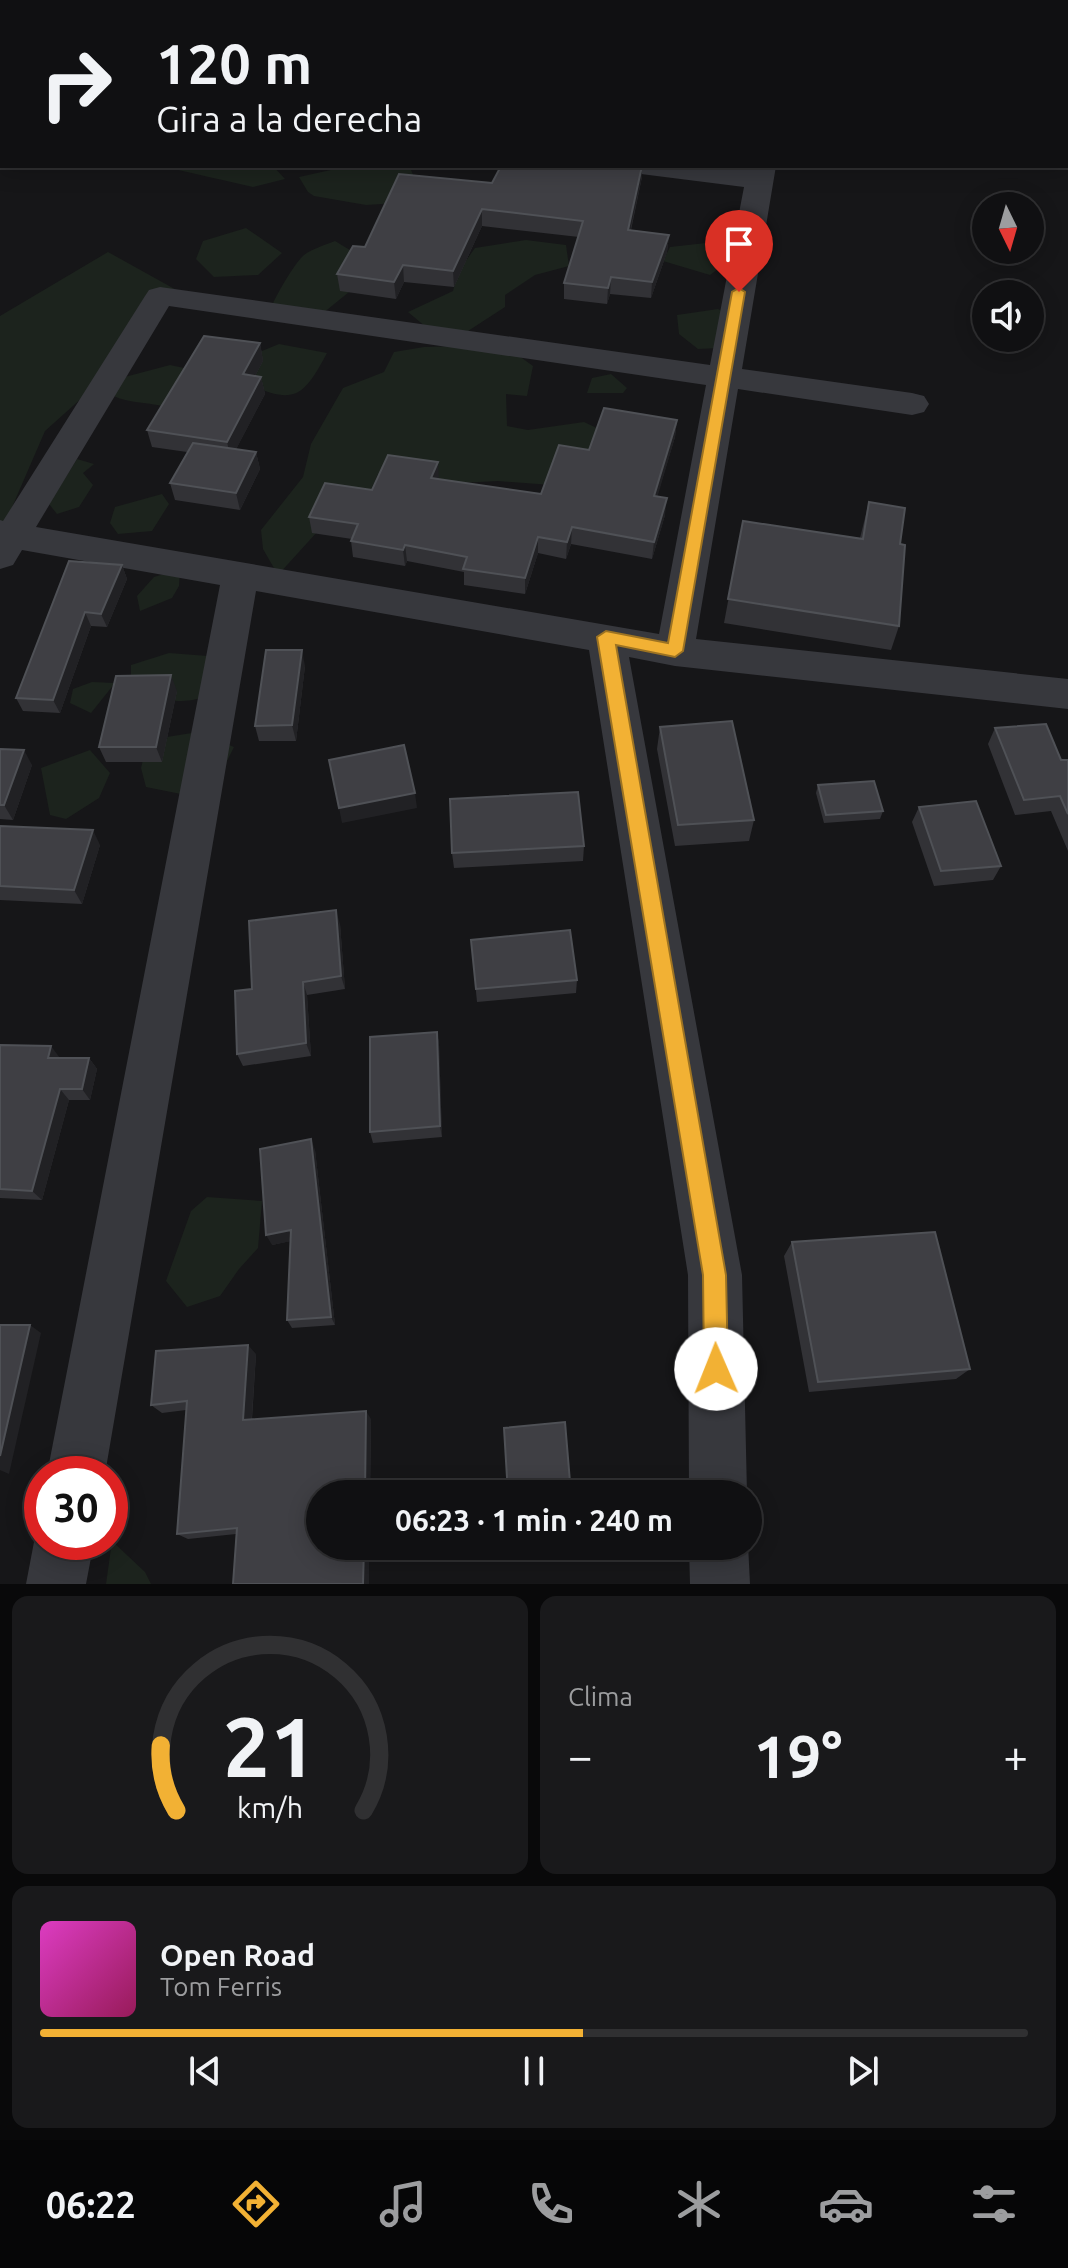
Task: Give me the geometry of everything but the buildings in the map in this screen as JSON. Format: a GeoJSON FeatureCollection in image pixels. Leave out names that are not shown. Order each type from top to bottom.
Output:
{"type":"FeatureCollection","features":[{"type":"Feature","properties":{"kind":"street"},"geometry":{"type":"LineString","coordinates":[[675,168],[760,173],[675,651]]}},
{"type":"Feature","properties":{"kind":"street"},"geometry":{"type":"LineString","coordinates":[[912,404],[160,296],[4,541],[241,573],[675,651],[1068,694]]}},
{"type":"Feature","properties":{"kind":"street"},"geometry":{"type":"LineString","coordinates":[[79,1456],[241,573]]}},
{"type":"Feature","properties":{"kind":"street"},"geometry":{"type":"LineString","coordinates":[[606,637],[715,1275],[718,1480]]}},
{"type":"Feature","properties":{"kind":"street"},"geometry":{"type":"LineString","coordinates":[[56,1584],[61,1560]]}},
{"type":"Feature","properties":{"kind":"street"},"geometry":{"type":"LineString","coordinates":[[719,1560],[720,1584]]}},
{"type":"Feature","properties":{"kind":"shaded area"},"geometry":{"type":"Polygon","coordinates":[[[275,168],[285,179],[253,187],[174,169],[275,168]]]}},
{"type":"Feature","properties":{"kind":"shaded area"},"geometry":{"type":"Polygon","coordinates":[[[340,168],[411,170],[415,179],[414,202],[366,205],[314,196],[299,177],[340,168]]]}},
{"type":"Feature","properties":{"kind":"shaded area"},"geometry":{"type":"Polygon","coordinates":[[[246,228],[282,253],[258,275],[214,277],[196,259],[203,241],[246,228]]]}},
{"type":"Feature","properties":{"kind":"shaded area"},"geometry":{"type":"Polygon","coordinates":[[[526,240],[566,245],[569,266],[535,275],[505,295],[505,307],[468,331],[426,327],[408,312],[453,291],[458,272],[475,248],[526,240]]]}},
{"type":"Feature","properties":{"kind":"shaded area"},"geometry":{"type":"Polygon","coordinates":[[[335,241],[373,264],[354,288],[312,322],[270,310],[300,259],[335,241]]]}},
{"type":"Feature","properties":{"kind":"shaded area"},"geometry":{"type":"Polygon","coordinates":[[[715,242],[730,260],[710,275],[663,261],[670,247],[715,242]]]}},
{"type":"Feature","properties":{"kind":"shaded area"},"geometry":{"type":"Polygon","coordinates":[[[108,252],[180,292],[103,379],[45,431],[0,535],[0,316],[108,252]]]}},
{"type":"Feature","properties":{"kind":"shaded area"},"geometry":{"type":"Polygon","coordinates":[[[718,309],[740,321],[739,347],[698,349],[679,334],[677,315],[718,309]]]}},
{"type":"Feature","properties":{"kind":"shaded area"},"geometry":{"type":"Polygon","coordinates":[[[279,344],[327,353],[311,380],[295,393],[275,394],[244,382],[247,357],[279,344]]]}},
{"type":"Feature","properties":{"kind":"shaded area"},"geometry":{"type":"Polygon","coordinates":[[[504,345],[533,366],[527,396],[506,394],[507,426],[528,430],[584,422],[618,438],[578,487],[498,481],[401,486],[378,474],[369,494],[318,531],[278,575],[263,549],[261,530],[303,477],[311,444],[343,388],[384,372],[394,352],[424,347],[504,345]]]}},
{"type":"Feature","properties":{"kind":"shaded area"},"geometry":{"type":"Polygon","coordinates":[[[170,365],[198,371],[166,407],[126,400],[105,391],[121,378],[170,365]]]}},
{"type":"Feature","properties":{"kind":"shaded area"},"geometry":{"type":"Polygon","coordinates":[[[611,374],[627,388],[623,393],[587,393],[592,378],[611,374]]]}},
{"type":"Feature","properties":{"kind":"shaded area"},"geometry":{"type":"Polygon","coordinates":[[[77,459],[94,464],[83,473],[93,485],[79,507],[57,514],[49,504],[77,459]]]}},
{"type":"Feature","properties":{"kind":"shaded area"},"geometry":{"type":"Polygon","coordinates":[[[162,494],[169,504],[152,531],[118,534],[110,523],[115,507],[162,494]]]}},
{"type":"Feature","properties":{"kind":"shaded area"},"geometry":{"type":"Polygon","coordinates":[[[180,569],[179,586],[172,598],[140,611],[137,596],[154,577],[180,569]]]}},
{"type":"Feature","properties":{"kind":"shaded area"},"geometry":{"type":"Polygon","coordinates":[[[169,653],[208,656],[208,696],[187,701],[169,700],[131,689],[131,665],[169,653]]]}},
{"type":"Feature","properties":{"kind":"shaded area"},"geometry":{"type":"Polygon","coordinates":[[[92,682],[115,683],[91,713],[70,703],[73,689],[92,682]]]}},
{"type":"Feature","properties":{"kind":"shaded area"},"geometry":{"type":"Polygon","coordinates":[[[198,732],[234,747],[221,773],[191,796],[146,787],[141,768],[148,740],[198,732]]]}},
{"type":"Feature","properties":{"kind":"shaded area"},"geometry":{"type":"Polygon","coordinates":[[[90,750],[110,773],[99,798],[66,819],[50,815],[41,768],[90,750]]]}},
{"type":"Feature","properties":{"kind":"shaded area"},"geometry":{"type":"Polygon","coordinates":[[[207,1197],[262,1201],[258,1248],[220,1296],[187,1307],[166,1281],[191,1211],[207,1197]]]}},
{"type":"Feature","properties":{"kind":"shaded area"},"geometry":{"type":"Polygon","coordinates":[[[128,1556],[145,1572],[151,1584],[106,1584],[109,1560],[128,1560],[128,1556]]]}},
{"type":"Feature","properties":{"kind":"route"},"geometry":{"type":"LineString","coordinates":[[716,1369],[715,1275],[606,637],[675,651],[739,292]]}}]}
